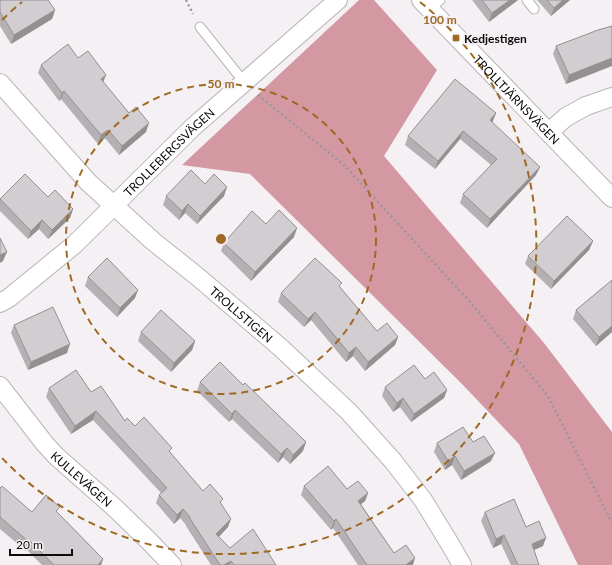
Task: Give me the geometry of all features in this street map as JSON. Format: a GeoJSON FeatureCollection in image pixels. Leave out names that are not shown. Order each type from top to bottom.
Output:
{"type":"FeatureCollection","features":[{"type":"Feature","properties":{"kind":"street","name":"TROLLEBERGSVÄGEN"},"geometry":{"type":"LineString","coordinates":[[0,303],[9,298],[75,244],[192,128],[338,0]]}},
{"type":"Feature","properties":{"kind":"street","name":"TROLLTJÄRNSVÄGEN"},"geometry":{"type":"LineString","coordinates":[[430,3],[612,198]]}},
{"type":"Feature","properties":{"kind":"street","name":"TROLLSTIGEN"},"geometry":{"type":"LineString","coordinates":[[0,82],[88,182],[154,242],[198,277],[281,348],[349,412],[393,461],[423,500],[462,565]]}},
{"type":"Feature","properties":{"kind":"street"},"geometry":{"type":"LineString","coordinates":[[549,132],[566,117],[579,110],[612,97]]}},
{"type":"Feature","properties":{"kind":"street","name":"KULLEVÄGEN"},"geometry":{"type":"LineString","coordinates":[[0,386],[56,456],[116,509],[172,565]]}},
{"type":"Feature","properties":{"kind":"lane"},"geometry":{"type":"LineString","coordinates":[[527,0],[534,9]]}},
{"type":"Feature","properties":{"kind":"lane"},"geometry":{"type":"LineString","coordinates":[[200,27],[244,82]]}},
{"type":"Feature","properties":{"kind":"path"},"geometry":{"type":"LineString","coordinates":[[244,82],[344,165],[470,302],[548,396],[612,523]]}},
{"type":"Feature","properties":{"kind":"shaded area"},"geometry":{"type":"Polygon","coordinates":[[[359,0],[374,0],[437,70],[384,156],[544,343],[612,432],[612,565],[578,565],[519,444],[462,384],[250,174],[182,165],[359,0]]]}},
{"type":"Feature","properties":{"kind":"building"},"geometry":{"type":"Polygon","coordinates":[[[0,0],[48,0],[55,10],[14,35],[0,12],[0,0]]]}},
{"type":"Feature","properties":{"kind":"building"},"geometry":{"type":"Polygon","coordinates":[[[482,0],[510,0],[492,13],[482,0]]]}},
{"type":"Feature","properties":{"kind":"building"},"geometry":{"type":"Polygon","coordinates":[[[547,0],[563,0],[554,8],[547,0]]]}},
{"type":"Feature","properties":{"kind":"building"},"geometry":{"type":"Polygon","coordinates":[[[612,26],[612,58],[569,75],[556,46],[612,26]]]}},
{"type":"Feature","properties":{"kind":"building"},"geometry":{"type":"Polygon","coordinates":[[[68,44],[78,58],[88,51],[106,75],[101,79],[129,113],[136,107],[149,123],[122,146],[108,130],[101,135],[64,91],[62,93],[41,65],[68,44]]]}},
{"type":"Feature","properties":{"kind":"building"},"geometry":{"type":"Polygon","coordinates":[[[455,79],[496,113],[490,120],[540,167],[490,219],[463,194],[497,159],[463,131],[438,161],[408,136],[455,79]]]}},
{"type":"Feature","properties":{"kind":"building"},"geometry":{"type":"Polygon","coordinates":[[[191,170],[205,184],[214,174],[227,187],[200,216],[188,204],[182,211],[166,196],[191,170]]]}},
{"type":"Feature","properties":{"kind":"building"},"geometry":{"type":"Polygon","coordinates":[[[25,174],[48,197],[55,190],[73,209],[52,230],[42,220],[31,231],[0,199],[25,174]]]}},
{"type":"Feature","properties":{"kind":"building"},"geometry":{"type":"Polygon","coordinates":[[[279,210],[297,228],[255,272],[224,243],[252,211],[266,224],[279,210]]]}},
{"type":"Feature","properties":{"kind":"building"},"geometry":{"type":"Polygon","coordinates":[[[567,216],[593,241],[554,281],[528,256],[567,216]]]}},
{"type":"Feature","properties":{"kind":"building"},"geometry":{"type":"Polygon","coordinates":[[[0,238],[7,252],[0,255],[0,238]]]}},
{"type":"Feature","properties":{"kind":"building"},"geometry":{"type":"Polygon","coordinates":[[[107,258],[138,290],[120,308],[88,277],[107,258]]]}},
{"type":"Feature","properties":{"kind":"building"},"geometry":{"type":"Polygon","coordinates":[[[315,258],[342,283],[339,286],[377,331],[387,323],[398,337],[368,362],[356,347],[349,353],[315,312],[308,319],[281,293],[315,258]]]}},
{"type":"Feature","properties":{"kind":"building"},"geometry":{"type":"Polygon","coordinates":[[[612,280],[612,326],[599,337],[576,310],[612,280]]]}},
{"type":"Feature","properties":{"kind":"building"},"geometry":{"type":"Polygon","coordinates":[[[53,307],[70,344],[31,362],[14,325],[53,307]]]}},
{"type":"Feature","properties":{"kind":"building"},"geometry":{"type":"Polygon","coordinates":[[[161,310],[195,341],[174,363],[141,332],[161,310]]]}},
{"type":"Feature","properties":{"kind":"building"},"geometry":{"type":"Polygon","coordinates":[[[220,362],[243,385],[245,383],[306,442],[293,455],[287,448],[281,454],[235,410],[232,414],[200,382],[220,362]]]}},
{"type":"Feature","properties":{"kind":"building"},"geometry":{"type":"Polygon","coordinates":[[[414,365],[425,379],[434,372],[447,390],[414,414],[403,398],[397,403],[385,387],[414,365]]]}},
{"type":"Feature","properties":{"kind":"building"},"geometry":{"type":"Polygon","coordinates":[[[76,370],[91,392],[101,386],[125,421],[127,418],[135,426],[144,417],[172,448],[169,451],[203,491],[210,484],[223,499],[220,502],[231,519],[216,534],[230,548],[253,529],[276,565],[234,565],[231,561],[224,565],[220,565],[190,517],[183,509],[177,515],[159,495],[167,488],[96,411],[75,426],[49,388],[76,370]]]}},
{"type":"Feature","properties":{"kind":"building"},"geometry":{"type":"Polygon","coordinates":[[[463,427],[473,442],[484,436],[495,453],[464,471],[455,456],[448,461],[437,443],[463,427]]]}},
{"type":"Feature","properties":{"kind":"building"},"geometry":{"type":"Polygon","coordinates":[[[328,466],[347,489],[358,481],[368,493],[358,501],[394,553],[406,545],[415,558],[407,565],[367,565],[336,519],[334,521],[304,486],[328,466]]]}},
{"type":"Feature","properties":{"kind":"building"},"geometry":{"type":"Polygon","coordinates":[[[2,486],[32,512],[46,495],[60,507],[56,511],[103,559],[98,565],[54,565],[30,541],[29,542],[0,517],[0,488],[2,486]]]}},
{"type":"Feature","properties":{"kind":"building"},"geometry":{"type":"Polygon","coordinates":[[[514,499],[526,527],[539,521],[546,538],[532,544],[539,565],[518,565],[504,535],[496,539],[485,512],[514,499]]]}},
{"type":"Feature","properties":{"kind":"place","name":"Kedjestigen"},"geometry":{"type":"Point","coordinates":[456,38]}}]}
